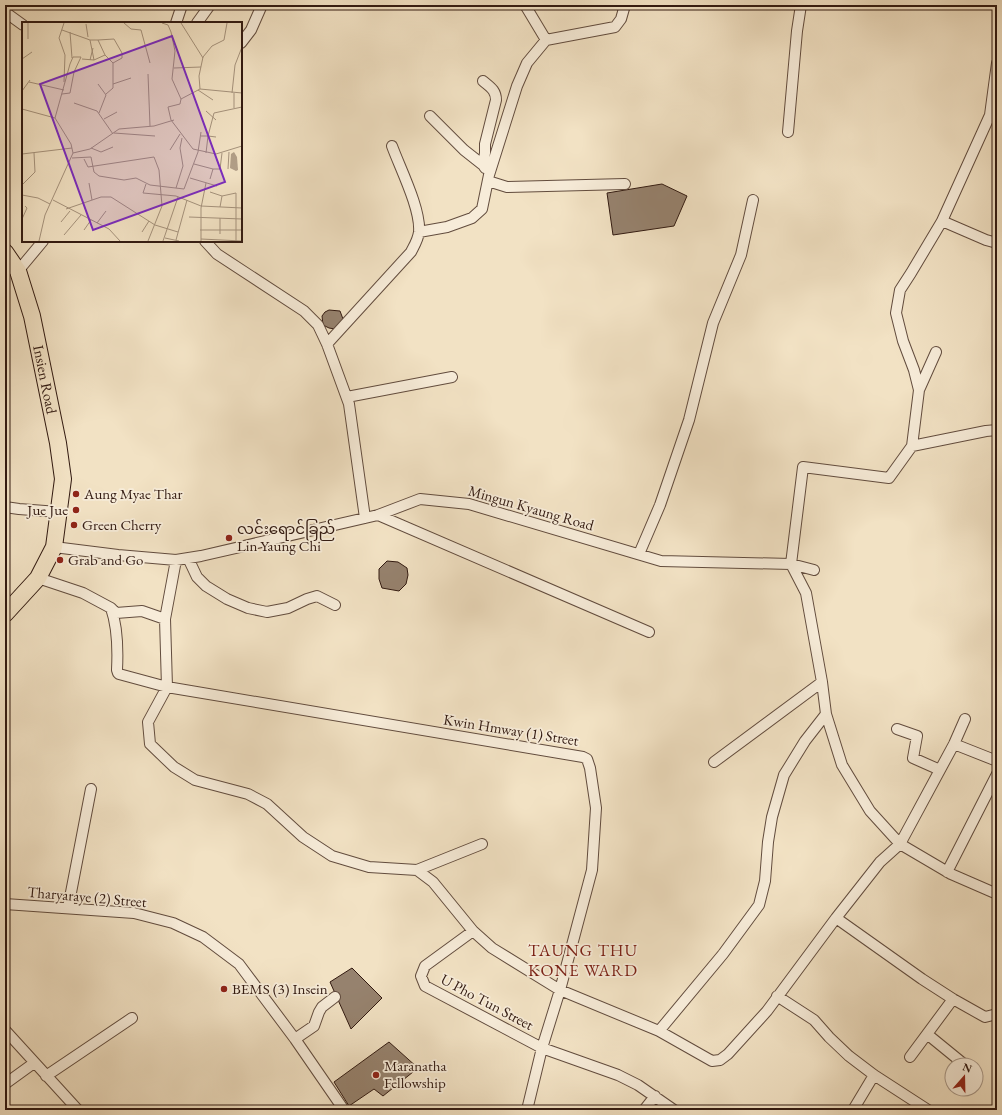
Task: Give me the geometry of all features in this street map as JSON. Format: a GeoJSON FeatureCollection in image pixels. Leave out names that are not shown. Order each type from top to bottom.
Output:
{"type":"FeatureCollection","features":[{"type":"Feature","properties":{"kind":"main road","name":"Insien Road"},"geometry":{"type":"LineString","coordinates":[[5,252],[18,271],[32,316],[58,443],[63,479],[54,547]]}},
{"type":"Feature","properties":{"kind":"main road"},"geometry":{"type":"LineString","coordinates":[[5,614],[38,578],[54,547]]}},
{"type":"Feature","properties":{"kind":"street"},"geometry":{"type":"LineString","coordinates":[[176,22],[182,5]]}},
{"type":"Feature","properties":{"kind":"street"},"geometry":{"type":"LineString","coordinates":[[198,22],[210,5]]}},
{"type":"Feature","properties":{"kind":"street"},"geometry":{"type":"LineString","coordinates":[[242,42],[251,30],[262,5]]}},
{"type":"Feature","properties":{"kind":"street"},"geometry":{"type":"LineString","coordinates":[[525,5],[546,40]]}},
{"type":"Feature","properties":{"kind":"street"},"geometry":{"type":"LineString","coordinates":[[419,232],[447,227],[472,218],[482,209],[488,178],[517,86],[527,63],[546,40],[615,26],[621,19],[625,5]]}},
{"type":"Feature","properties":{"kind":"street"},"geometry":{"type":"LineString","coordinates":[[788,132],[797,31],[801,5]]}},
{"type":"Feature","properties":{"kind":"street"},"geometry":{"type":"LineString","coordinates":[[5,12],[22,24]]}},
{"type":"Feature","properties":{"kind":"street"},"geometry":{"type":"LineString","coordinates":[[919,390],[896,313],[900,290],[942,221],[990,115],[997,63]]}},
{"type":"Feature","properties":{"kind":"street"},"geometry":{"type":"LineString","coordinates":[[483,81],[496,94],[496,100],[485,144],[483,165],[488,178],[507,188],[625,184]]}},
{"type":"Feature","properties":{"kind":"street"},"geometry":{"type":"LineString","coordinates":[[430,116],[464,150],[483,165]]}},
{"type":"Feature","properties":{"kind":"street"},"geometry":{"type":"LineString","coordinates":[[327,344],[411,252],[417,241],[419,232],[415,205],[392,146]]}},
{"type":"Feature","properties":{"kind":"street"},"geometry":{"type":"LineString","coordinates":[[639,554],[660,505],[689,420],[713,323],[741,255],[753,200]]}},
{"type":"Feature","properties":{"kind":"street"},"geometry":{"type":"LineString","coordinates":[[942,221],[986,240],[997,242]]}},
{"type":"Feature","properties":{"kind":"street"},"geometry":{"type":"LineString","coordinates":[[18,271],[42,242]]}},
{"type":"Feature","properties":{"kind":"street"},"geometry":{"type":"LineString","coordinates":[[206,242],[217,254],[304,311],[318,325],[327,344],[349,404],[365,518]]}},
{"type":"Feature","properties":{"kind":"street"},"geometry":{"type":"LineString","coordinates":[[936,352],[919,390],[912,446],[889,478],[804,466],[790,564],[806,592],[822,682],[826,714],[842,765],[870,811],[900,844],[947,872],[997,894]]}},
{"type":"Feature","properties":{"kind":"street"},"geometry":{"type":"LineString","coordinates":[[347,397],[452,377]]}},
{"type":"Feature","properties":{"kind":"street"},"geometry":{"type":"LineString","coordinates":[[912,446],[997,430]]}},
{"type":"Feature","properties":{"kind":"street","name":"Mingun Kyaung Road"},"geometry":{"type":"LineString","coordinates":[[54,547],[176,560],[378,515],[420,499],[469,504],[661,561],[790,564],[814,570]]}},
{"type":"Feature","properties":{"kind":"street"},"geometry":{"type":"LineString","coordinates":[[5,507],[58,512]]}},
{"type":"Feature","properties":{"kind":"street"},"geometry":{"type":"LineString","coordinates":[[378,515],[649,632]]}},
{"type":"Feature","properties":{"kind":"street"},"geometry":{"type":"LineString","coordinates":[[188,558],[197,577],[206,586],[227,599],[248,608],[267,612],[288,608],[317,596],[335,605]]}},
{"type":"Feature","properties":{"kind":"street"},"geometry":{"type":"LineString","coordinates":[[176,560],[165,619],[168,687],[148,722],[150,744],[174,767],[195,780],[248,794],[267,804],[303,837],[332,856],[369,867],[417,870],[482,844]]}},
{"type":"Feature","properties":{"kind":"street"},"geometry":{"type":"LineString","coordinates":[[38,578],[83,593],[111,608],[116,613],[142,611],[165,619]]}},
{"type":"Feature","properties":{"kind":"street"},"geometry":{"type":"LineString","coordinates":[[111,608],[115,620],[118,672],[142,681],[168,687]]}},
{"type":"Feature","properties":{"kind":"street"},"geometry":{"type":"LineString","coordinates":[[714,762],[822,682]]}},
{"type":"Feature","properties":{"kind":"street","name":"Kwin Hmway (1) Street"},"geometry":{"type":"LineString","coordinates":[[168,687],[583,757],[587,760],[590,768],[596,808],[592,870],[560,990],[542,1048],[527,1110]]}},
{"type":"Feature","properties":{"kind":"street"},"geometry":{"type":"LineString","coordinates":[[659,1031],[724,954],[759,905],[765,881],[768,842],[772,817],[784,775],[805,741],[826,714]]}},
{"type":"Feature","properties":{"kind":"street"},"geometry":{"type":"LineString","coordinates":[[417,870],[433,882],[473,931],[492,948],[560,990],[659,1031],[712,1060],[720,1060],[728,1054],[767,1011],[836,918],[880,862],[900,844],[954,744],[965,719]]}},
{"type":"Feature","properties":{"kind":"street"},"geometry":{"type":"LineString","coordinates":[[897,729],[917,736],[913,758],[940,770]]}},
{"type":"Feature","properties":{"kind":"street"},"geometry":{"type":"LineString","coordinates":[[954,744],[997,761]]}},
{"type":"Feature","properties":{"kind":"street"},"geometry":{"type":"LineString","coordinates":[[947,872],[997,774]]}},
{"type":"Feature","properties":{"kind":"street"},"geometry":{"type":"LineString","coordinates":[[68,908],[91,789]]}},
{"type":"Feature","properties":{"kind":"street","name":"Tharyaraye (2) Street"},"geometry":{"type":"LineString","coordinates":[[5,904],[134,913],[173,923],[202,937],[239,964],[295,1039],[344,1110]]}},
{"type":"Feature","properties":{"kind":"street"},"geometry":{"type":"LineString","coordinates":[[836,918],[922,979],[953,999],[985,1017],[997,1014]]}},
{"type":"Feature","properties":{"kind":"street","name":"U Pho Tun Street"},"geometry":{"type":"LineString","coordinates":[[473,931],[425,966],[421,976],[426,986],[542,1048],[618,1075],[638,1085],[674,1110]]}},
{"type":"Feature","properties":{"kind":"street"},"geometry":{"type":"LineString","coordinates":[[295,1039],[314,1026],[322,1007],[335,996]]}},
{"type":"Feature","properties":{"kind":"street"},"geometry":{"type":"LineString","coordinates":[[777,996],[814,1020],[849,1056],[874,1075],[898,1092],[928,1110]]}},
{"type":"Feature","properties":{"kind":"street"},"geometry":{"type":"LineString","coordinates":[[910,1057],[953,999]]}},
{"type":"Feature","properties":{"kind":"street"},"geometry":{"type":"LineString","coordinates":[[46,1076],[132,1018]]}},
{"type":"Feature","properties":{"kind":"street"},"geometry":{"type":"LineString","coordinates":[[927,1034],[955,1057]]}},
{"type":"Feature","properties":{"kind":"street"},"geometry":{"type":"LineString","coordinates":[[7,1037],[34,1063],[78,1110]]}},
{"type":"Feature","properties":{"kind":"street"},"geometry":{"type":"LineString","coordinates":[[5,1084],[34,1063]]}},
{"type":"Feature","properties":{"kind":"street"},"geometry":{"type":"LineString","coordinates":[[853,1110],[874,1075]]}},
{"type":"Feature","properties":{"kind":"street"},"geometry":{"type":"LineString","coordinates":[[644,1110],[655,1096]]}},
{"type":"Feature","properties":{"kind":"lane"},"geometry":{"type":"LineString","coordinates":[[5,857],[5,863]]}},
{"type":"Feature","properties":{"kind":"building"},"geometry":{"type":"Polygon","coordinates":[[[662,184],[687,196],[674,226],[613,235],[607,193],[662,184]]]}},
{"type":"Feature","properties":{"kind":"building"},"geometry":{"type":"Polygon","coordinates":[[[329,310],[340,311],[343,319],[341,325],[335,329],[323,325],[322,316],[329,310]]]}},
{"type":"Feature","properties":{"kind":"building"},"geometry":{"type":"Polygon","coordinates":[[[387,561],[398,562],[407,568],[408,575],[406,584],[399,591],[382,588],[379,579],[379,569],[387,561]]]}},
{"type":"Feature","properties":{"kind":"building"},"geometry":{"type":"Polygon","coordinates":[[[352,968],[382,998],[351,1029],[330,982],[352,968]]]}},
{"type":"Feature","properties":{"kind":"building","name":"Maranatha Fellowship"},"geometry":{"type":"Polygon","coordinates":[[[389,1042],[418,1068],[383,1096],[374,1089],[349,1106],[334,1082],[389,1042]]]}},
{"type":"Feature","properties":{"kind":"place","name":"Aung Myae Thar"},"geometry":{"type":"Point","coordinates":[76,494]}},
{"type":"Feature","properties":{"kind":"place","name":"Jue Jue"},"geometry":{"type":"Point","coordinates":[76,510]}},
{"type":"Feature","properties":{"kind":"place","name":"Green Cherry"},"geometry":{"type":"Point","coordinates":[74,525]}},
{"type":"Feature","properties":{"kind":"place","name":"လင်းရောင်ခြည် Lin Yaung Chi"},"geometry":{"type":"Point","coordinates":[229,538]}},
{"type":"Feature","properties":{"kind":"place","name":"Grab and Go"},"geometry":{"type":"Point","coordinates":[60,560]}},
{"type":"Feature","properties":{"kind":"place","name":"BEMS (3) Insein"},"geometry":{"type":"Point","coordinates":[224,989]}},
{"type":"Feature","properties":{"kind":"place","name":"Maranatha Fellowship"},"geometry":{"type":"Point","coordinates":[376,1075]}},
{"type":"Feature","properties":{"kind":"district","name":"TAUNG THU KONE WARD"},"geometry":{"type":"Point","coordinates":[583,960]}}]}
